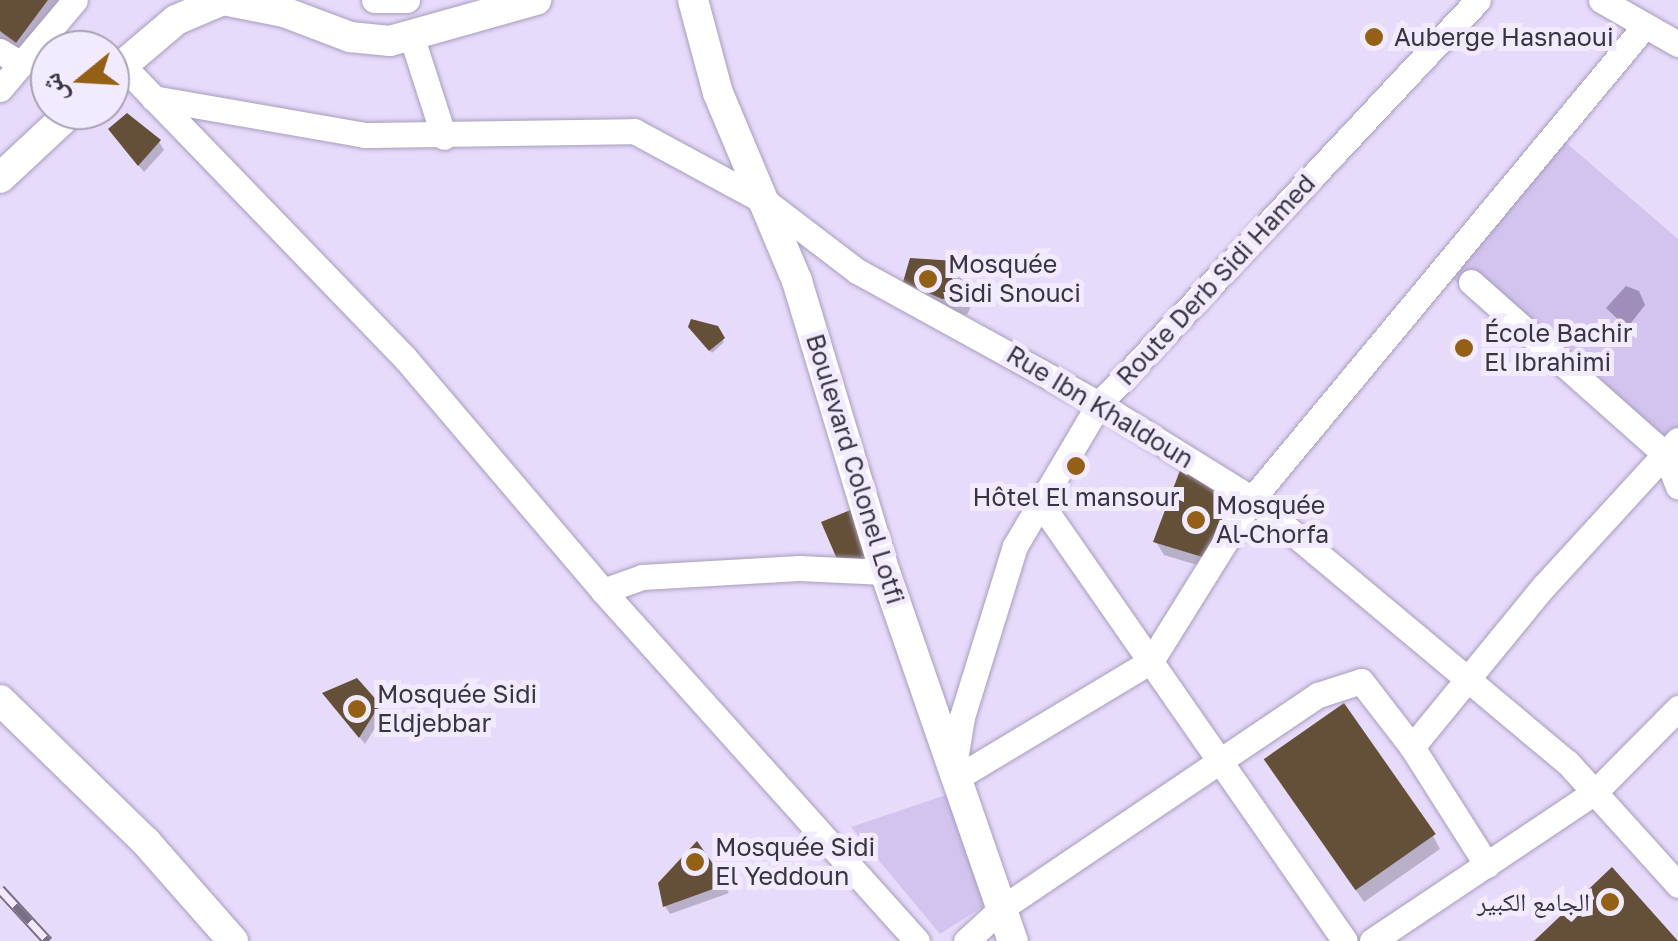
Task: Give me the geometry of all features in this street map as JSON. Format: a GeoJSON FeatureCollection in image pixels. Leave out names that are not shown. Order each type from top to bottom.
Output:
{"type":"FeatureCollection","features":[{"type":"Feature","properties":{"kind":"main road"},"geometry":{"type":"LineString","coordinates":[[130,58],[176,20],[223,0],[284,12],[350,37],[411,35],[536,0]]}},
{"type":"Feature","properties":{"kind":"main road","name":"Boulevard Colonel Lotfi"},"geometry":{"type":"LineString","coordinates":[[693,0],[718,93],[769,204],[885,572],[1013,941]]}},
{"type":"Feature","properties":{"kind":"main road"},"geometry":{"type":"LineString","coordinates":[[0,178],[52,130]]}},
{"type":"Feature","properties":{"kind":"main road"},"geometry":{"type":"LineString","coordinates":[[0,700],[146,842],[233,941]]}},
{"type":"Feature","properties":{"kind":"street"},"geometry":{"type":"LineString","coordinates":[[0,88],[11,58],[75,0]]}},
{"type":"Feature","properties":{"kind":"street"},"geometry":{"type":"LineString","coordinates":[[374,0],[407,0]]}},
{"type":"Feature","properties":{"kind":"street","name":"Route Derb Sidi Hamed"},"geometry":{"type":"LineString","coordinates":[[956,772],[962,717],[1015,546],[1099,404],[1478,0]]}},
{"type":"Feature","properties":{"kind":"street"},"geometry":{"type":"LineString","coordinates":[[1601,0],[1643,28],[1678,44]]}},
{"type":"Feature","properties":{"kind":"street"},"geometry":{"type":"LineString","coordinates":[[956,772],[1151,661],[1252,499],[1643,28]]}},
{"type":"Feature","properties":{"kind":"street"},"geometry":{"type":"LineString","coordinates":[[411,35],[444,138]]}},
{"type":"Feature","properties":{"kind":"street"},"geometry":{"type":"LineString","coordinates":[[130,81],[153,98],[404,358],[603,591],[917,941]]}},
{"type":"Feature","properties":{"kind":"street","name":"Rue Ibn Khaldoun"},"geometry":{"type":"LineString","coordinates":[[153,98],[364,135],[444,138],[534,129],[634,131],[769,204],[857,271],[1099,404],[1252,499],[1470,676],[1596,791],[1678,885]]}},
{"type":"Feature","properties":{"kind":"street"},"geometry":{"type":"LineString","coordinates":[[1470,282],[1671,447],[1678,487]]}},
{"type":"Feature","properties":{"kind":"street"},"geometry":{"type":"LineString","coordinates":[[1412,747],[1671,447]]}},
{"type":"Feature","properties":{"kind":"street"},"geometry":{"type":"LineString","coordinates":[[1041,504],[1345,941]]}},
{"type":"Feature","properties":{"kind":"street"},"geometry":{"type":"LineString","coordinates":[[603,591],[642,577],[799,568],[885,572]]}},
{"type":"Feature","properties":{"kind":"street"},"geometry":{"type":"LineString","coordinates":[[966,941],[1002,908],[1217,761],[1318,695],[1361,681],[1412,747],[1487,865]]}},
{"type":"Feature","properties":{"kind":"street"},"geometry":{"type":"LineString","coordinates":[[1372,941],[1596,791],[1678,708]]}},
{"type":"Feature","properties":{"kind":"shaded area"},"geometry":{"type":"Polygon","coordinates":[[[1556,134],[1678,239],[1678,434],[1657,459],[1441,268],[1556,134]]]}},
{"type":"Feature","properties":{"kind":"shaded area"},"geometry":{"type":"Polygon","coordinates":[[[1626,286],[1639,291],[1645,305],[1627,328],[1606,308],[1626,286]]]}},
{"type":"Feature","properties":{"kind":"shaded area"},"geometry":{"type":"Polygon","coordinates":[[[949,794],[987,904],[940,934],[851,827],[949,794]]]}},
{"type":"Feature","properties":{"kind":"building"},"geometry":{"type":"Polygon","coordinates":[[[0,0],[48,0],[16,43],[0,31],[0,0]]]}},
{"type":"Feature","properties":{"kind":"building"},"geometry":{"type":"Polygon","coordinates":[[[130,115],[161,140],[138,166],[109,130],[130,130],[130,115]]]}},
{"type":"Feature","properties":{"kind":"building","name":"Mosquée Sidi Snouci"},"geometry":{"type":"Polygon","coordinates":[[[910,258],[956,261],[952,279],[964,284],[958,298],[942,299],[903,282],[910,258]]]}},
{"type":"Feature","properties":{"kind":"building"},"geometry":{"type":"Polygon","coordinates":[[[691,319],[718,326],[725,338],[709,351],[688,327],[691,319]]]}},
{"type":"Feature","properties":{"kind":"building","name":"Mosquée Al-Chorfa"},"geometry":{"type":"Polygon","coordinates":[[[1182,465],[1244,499],[1209,559],[1153,542],[1182,465]]]}},
{"type":"Feature","properties":{"kind":"building"},"geometry":{"type":"Polygon","coordinates":[[[853,509],[872,561],[840,566],[821,522],[853,509]]]}},
{"type":"Feature","properties":{"kind":"building","name":"Mosquée Sidi Eldjebbar"},"geometry":{"type":"Polygon","coordinates":[[[357,678],[380,704],[359,738],[322,693],[357,678]]]}},
{"type":"Feature","properties":{"kind":"building"},"geometry":{"type":"Polygon","coordinates":[[[1344,703],[1436,834],[1355,890],[1264,759],[1344,703]]]}},
{"type":"Feature","properties":{"kind":"building","name":"Mosquée Sidi El Yeddoun"},"geometry":{"type":"Polygon","coordinates":[[[697,841],[727,884],[663,907],[658,883],[697,841]]]}},
{"type":"Feature","properties":{"kind":"building","name":"الجامع الكبير"},"geometry":{"type":"Polygon","coordinates":[[[1612,867],[1678,941],[1534,941],[1612,867]]]}},
{"type":"Feature","properties":{"kind":"railway"},"geometry":{"type":"LineString","coordinates":[[0,889],[48,941]]}},
{"type":"Feature","properties":{"kind":"place","name":"Auberge Hasnaoui"},"geometry":{"type":"Point","coordinates":[1374,37]}},
{"type":"Feature","properties":{"kind":"place","name":"Mosquée Sidi Snouci"},"geometry":{"type":"Point","coordinates":[928,279]}},
{"type":"Feature","properties":{"kind":"place","name":"École Bachir El Ibrahimi"},"geometry":{"type":"Point","coordinates":[1464,348]}},
{"type":"Feature","properties":{"kind":"place","name":"Hôtel El mansour"},"geometry":{"type":"Point","coordinates":[1076,466]}},
{"type":"Feature","properties":{"kind":"place","name":"Mosquée Al-Chorfa"},"geometry":{"type":"Point","coordinates":[1196,520]}},
{"type":"Feature","properties":{"kind":"place","name":"Mosquée Sidi Eldjebbar"},"geometry":{"type":"Point","coordinates":[357,709]}},
{"type":"Feature","properties":{"kind":"place","name":"Mosquée Sidi El Yeddoun"},"geometry":{"type":"Point","coordinates":[695,862]}},
{"type":"Feature","properties":{"kind":"place","name":"الجامع الكبير"},"geometry":{"type":"Point","coordinates":[1610,902]}}]}
